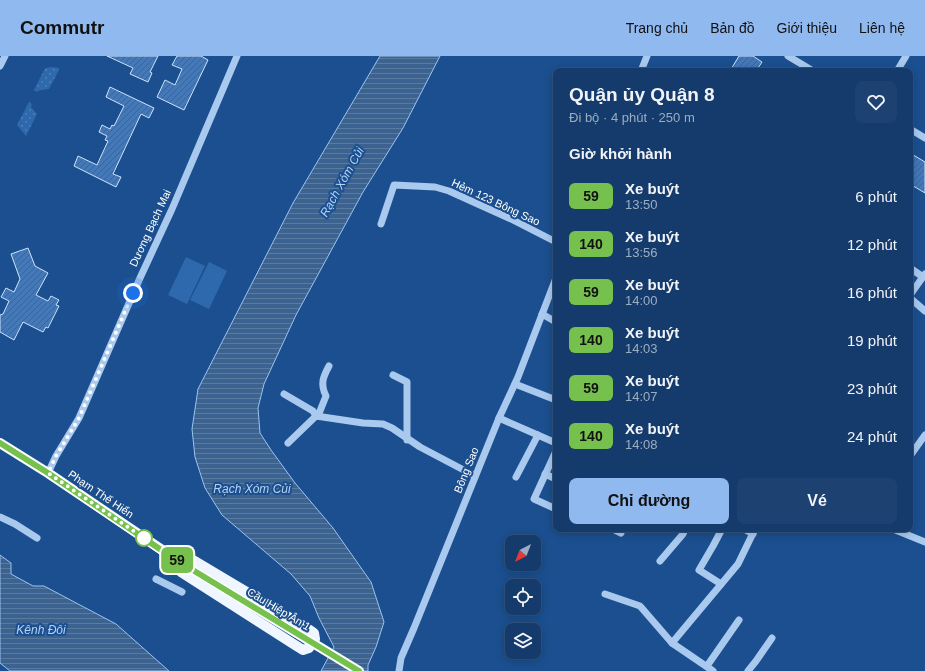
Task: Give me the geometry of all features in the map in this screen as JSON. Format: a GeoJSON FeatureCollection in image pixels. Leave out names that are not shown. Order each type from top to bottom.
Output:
{"type":"FeatureCollection","features":[{"type":"Feature","properties":{"kind":"main road","name":"Phạm Thế Hiển"},"geometry":{"type":"LineString","coordinates":[[0,443],[48,473],[188,567]]}},
{"type":"Feature","properties":{"kind":"main road"},"geometry":{"type":"LineString","coordinates":[[181,556],[188,557],[307,628],[314,633],[315,639],[309,648],[303,650],[181,572],[175,565],[173,558],[181,556]]}},
{"type":"Feature","properties":{"kind":"main road","name":"Cầu Hiệp Ân 1"},"geometry":{"type":"LineString","coordinates":[[188,567],[359,671]]}},
{"type":"Feature","properties":{"kind":"street"},"geometry":{"type":"LineString","coordinates":[[0,66],[5,56]]}},
{"type":"Feature","properties":{"kind":"street","name":"Dương Bạch Mai"},"geometry":{"type":"LineString","coordinates":[[48,473],[56,456],[79,418],[172,209],[237,56]]}},
{"type":"Feature","properties":{"kind":"street"},"geometry":{"type":"LineString","coordinates":[[642,68],[647,56]]}},
{"type":"Feature","properties":{"kind":"street"},"geometry":{"type":"LineString","coordinates":[[788,56],[808,68]]}},
{"type":"Feature","properties":{"kind":"street"},"geometry":{"type":"LineString","coordinates":[[899,68],[906,56]]}},
{"type":"Feature","properties":{"kind":"street"},"geometry":{"type":"LineString","coordinates":[[913,131],[925,138]]}},
{"type":"Feature","properties":{"kind":"street","name":"Hẻm 123 Bông Sao"},"geometry":{"type":"LineString","coordinates":[[381,224],[394,185],[435,187],[449,191],[511,219],[553,240]]}},
{"type":"Feature","properties":{"kind":"street"},"geometry":{"type":"LineString","coordinates":[[913,270],[924,275],[913,291]]}},
{"type":"Feature","properties":{"kind":"street","name":"Bông Sao"},"geometry":{"type":"LineString","coordinates":[[399,671],[401,658],[498,418],[515,384],[553,286]]}},
{"type":"Feature","properties":{"kind":"street"},"geometry":{"type":"LineString","coordinates":[[913,301],[925,311]]}},
{"type":"Feature","properties":{"kind":"street"},"geometry":{"type":"LineString","coordinates":[[542,314],[553,320]]}},
{"type":"Feature","properties":{"kind":"street"},"geometry":{"type":"LineString","coordinates":[[288,443],[317,416],[326,396],[322,385],[329,366]]}},
{"type":"Feature","properties":{"kind":"street"},"geometry":{"type":"LineString","coordinates":[[393,375],[406,382],[407,440]]}},
{"type":"Feature","properties":{"kind":"street"},"geometry":{"type":"LineString","coordinates":[[515,384],[553,399]]}},
{"type":"Feature","properties":{"kind":"street"},"geometry":{"type":"LineString","coordinates":[[284,394],[313,411],[317,416],[363,423],[383,424],[392,428],[407,440],[475,476]]}},
{"type":"Feature","properties":{"kind":"street"},"geometry":{"type":"LineString","coordinates":[[498,418],[553,442]]}},
{"type":"Feature","properties":{"kind":"street"},"geometry":{"type":"LineString","coordinates":[[516,477],[538,435]]}},
{"type":"Feature","properties":{"kind":"street"},"geometry":{"type":"LineString","coordinates":[[913,452],[925,435]]}},
{"type":"Feature","properties":{"kind":"street"},"geometry":{"type":"LineString","coordinates":[[553,457],[534,498],[553,508]]}},
{"type":"Feature","properties":{"kind":"street"},"geometry":{"type":"LineString","coordinates":[[545,474],[553,478]]}},
{"type":"Feature","properties":{"kind":"street"},"geometry":{"type":"LineString","coordinates":[[0,517],[15,524],[37,538]]}},
{"type":"Feature","properties":{"kind":"street"},"geometry":{"type":"LineString","coordinates":[[660,561],[684,532]]}},
{"type":"Feature","properties":{"kind":"street"},"geometry":{"type":"LineString","coordinates":[[720,532],[698,570],[721,584]]}},
{"type":"Feature","properties":{"kind":"street"},"geometry":{"type":"LineString","coordinates":[[672,643],[738,564],[754,532]]}},
{"type":"Feature","properties":{"kind":"street"},"geometry":{"type":"LineString","coordinates":[[900,532],[925,542]]}},
{"type":"Feature","properties":{"kind":"street"},"geometry":{"type":"LineString","coordinates":[[156,579],[182,592]]}},
{"type":"Feature","properties":{"kind":"street"},"geometry":{"type":"LineString","coordinates":[[605,594],[640,606],[672,643],[713,671]]}},
{"type":"Feature","properties":{"kind":"street"},"geometry":{"type":"LineString","coordinates":[[707,666],[739,620]]}},
{"type":"Feature","properties":{"kind":"street"},"geometry":{"type":"LineString","coordinates":[[748,671],[772,638]]}},
{"type":"Feature","properties":{"kind":"shaded area"},"geometry":{"type":"Polygon","coordinates":[[[52,67],[59,68],[59,70],[49,89],[40,90],[37,92],[34,90],[44,70],[52,67]]]}},
{"type":"Feature","properties":{"kind":"shaded area"},"geometry":{"type":"Polygon","coordinates":[[[29,102],[32,104],[31,107],[37,114],[26,136],[17,125],[29,102]]]}},
{"type":"Feature","properties":{"kind":"shaded area"},"geometry":{"type":"Polygon","coordinates":[[[186,257],[205,266],[187,304],[168,295],[186,257]]]}},
{"type":"Feature","properties":{"kind":"shaded area"},"geometry":{"type":"Polygon","coordinates":[[[209,262],[227,271],[209,309],[190,300],[209,262]]]}},
{"type":"Feature","properties":{"kind":"water","name":"Rạch Xóm Củi"},"geometry":{"type":"Polygon","coordinates":[[[380,56],[440,56],[403,128],[363,192],[296,315],[264,384],[258,408],[260,433],[295,483],[333,528],[371,582],[384,622],[376,647],[368,665],[368,671],[321,671],[334,647],[319,618],[310,596],[291,574],[222,515],[205,488],[195,457],[192,429],[198,389],[293,203],[380,56]]]}},
{"type":"Feature","properties":{"kind":"water","name":"Kênh Đôi"},"geometry":{"type":"Polygon","coordinates":[[[0,555],[11,563],[11,574],[33,586],[44,586],[116,624],[169,671],[10,671],[0,663],[0,555]]]}},
{"type":"Feature","properties":{"kind":"building"},"geometry":{"type":"Polygon","coordinates":[[[107,56],[158,56],[150,72],[152,73],[148,82],[130,74],[133,68],[107,56]]]}},
{"type":"Feature","properties":{"kind":"building"},"geometry":{"type":"Polygon","coordinates":[[[177,56],[201,56],[208,60],[184,110],[157,97],[165,80],[175,85],[182,69],[172,65],[177,56]]]}},
{"type":"Feature","properties":{"kind":"building"},"geometry":{"type":"Polygon","coordinates":[[[739,56],[753,56],[762,62],[758,68],[732,68],[739,56]]]}},
{"type":"Feature","properties":{"kind":"building"},"geometry":{"type":"Polygon","coordinates":[[[110,87],[154,108],[149,118],[141,114],[113,174],[121,177],[116,187],[74,166],[78,156],[97,165],[108,141],[105,140],[107,136],[99,132],[102,125],[110,129],[112,125],[114,126],[124,106],[106,97],[110,87]]]}},
{"type":"Feature","properties":{"kind":"building"},"geometry":{"type":"Polygon","coordinates":[[[913,155],[925,162],[925,193],[913,186],[913,155]]]}},
{"type":"Feature","properties":{"kind":"building"},"geometry":{"type":"Polygon","coordinates":[[[28,248],[35,266],[48,273],[36,295],[48,301],[51,296],[59,300],[56,305],[59,306],[48,328],[46,327],[43,332],[23,322],[14,340],[0,332],[0,315],[3,314],[9,301],[1,297],[6,288],[14,292],[20,279],[11,254],[28,248]]]}},
{"type":"Feature","properties":{"kind":"bus line","name":"59"},"geometry":{"type":"LineString","coordinates":[[0,443],[48,473],[173,558],[359,671]]}},
{"type":"Feature","properties":{"kind":"route"},"geometry":{"type":"LineString","coordinates":[[133,293],[79,418],[56,456],[48,473],[147,540],[144,538]]}}]}
